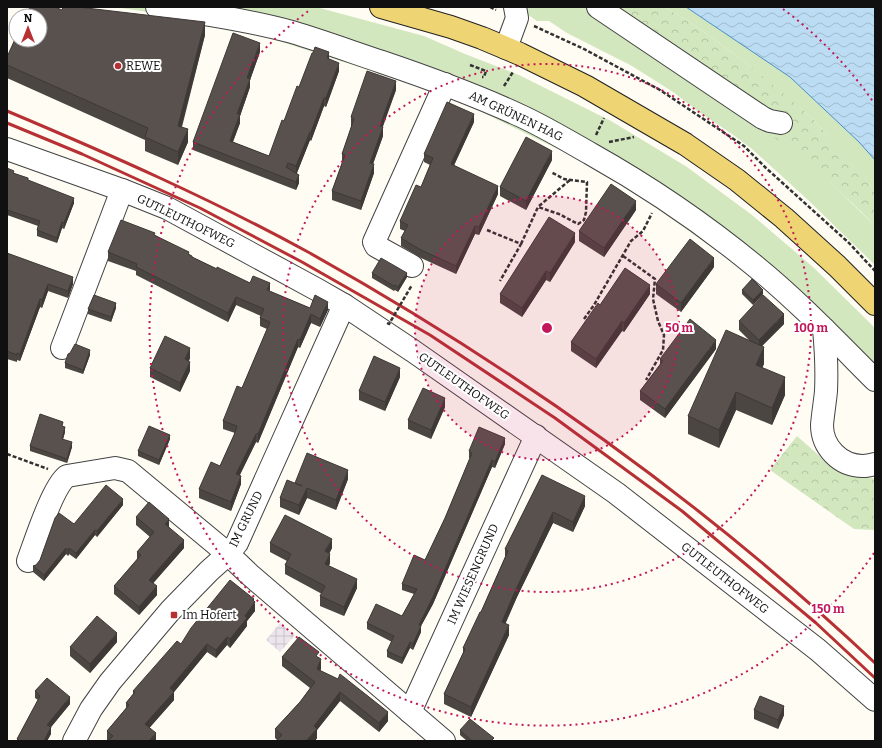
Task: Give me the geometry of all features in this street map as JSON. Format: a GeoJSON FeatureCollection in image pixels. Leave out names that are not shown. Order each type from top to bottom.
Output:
{"type":"FeatureCollection","features":[{"type":"Feature","properties":{"kind":"main road"},"geometry":{"type":"LineString","coordinates":[[381,7],[452,27],[513,51],[654,125],[685,144],[754,193],[810,240],[875,304]]}},
{"type":"Feature","properties":{"kind":"street","name":"AM GRÜNEN HAG"},"geometry":{"type":"LineString","coordinates":[[157,7],[215,15],[292,32],[445,84],[492,103],[591,150],[695,221],[753,264],[788,294],[875,380]]}},
{"type":"Feature","properties":{"kind":"street"},"geometry":{"type":"LineString","coordinates":[[598,7],[763,118],[781,123]]}},
{"type":"Feature","properties":{"kind":"street"},"geometry":{"type":"LineString","coordinates":[[513,51],[516,13]]}},
{"type":"Feature","properties":{"kind":"street"},"geometry":{"type":"LineString","coordinates":[[412,266],[376,246],[374,242],[445,84]]}},
{"type":"Feature","properties":{"kind":"street","name":"GUTLEUTHOFWEG"},"geometry":{"type":"LineString","coordinates":[[8,154],[122,190],[167,208],[344,305],[536,436],[616,493],[818,650],[875,700]]}},
{"type":"Feature","properties":{"kind":"street"},"geometry":{"type":"LineString","coordinates":[[62,348],[122,190]]}},
{"type":"Feature","properties":{"kind":"street","name":"IM GRUND"},"geometry":{"type":"LineString","coordinates":[[74,741],[91,709],[110,682],[170,611],[228,554],[237,543],[344,305]]}},
{"type":"Feature","properties":{"kind":"street"},"geometry":{"type":"LineString","coordinates":[[824,329],[826,351],[826,392],[822,426],[826,441],[831,452],[844,462],[863,466],[875,464]]}},
{"type":"Feature","properties":{"kind":"street","name":"IM WIESENGRUND"},"geometry":{"type":"LineString","coordinates":[[410,712],[536,436]]}},
{"type":"Feature","properties":{"kind":"street"},"geometry":{"type":"LineString","coordinates":[[28,561],[56,491],[60,483],[67,476],[115,468],[128,471],[228,554],[255,579],[444,741]]}},
{"type":"Feature","properties":{"kind":"path"},"geometry":{"type":"LineString","coordinates":[[516,13],[660,90],[744,146],[766,168],[849,243],[875,271]]}},
{"type":"Feature","properties":{"kind":"path"},"geometry":{"type":"LineString","coordinates":[[492,103],[513,73],[513,51]]}},
{"type":"Feature","properties":{"kind":"path"},"geometry":{"type":"LineString","coordinates":[[470,65],[486,71],[484,77],[480,76]]}},
{"type":"Feature","properties":{"kind":"path"},"geometry":{"type":"LineString","coordinates":[[591,150],[612,102]]}},
{"type":"Feature","properties":{"kind":"path"},"geometry":{"type":"LineString","coordinates":[[591,150],[634,138],[654,125]]}},
{"type":"Feature","properties":{"kind":"path"},"geometry":{"type":"LineString","coordinates":[[538,207],[559,214],[578,224],[584,220],[588,182],[564,179],[551,172]]}},
{"type":"Feature","properties":{"kind":"path"},"geometry":{"type":"LineString","coordinates":[[500,281],[538,207],[570,180]]}},
{"type":"Feature","properties":{"kind":"path"},"geometry":{"type":"LineString","coordinates":[[584,319],[594,305],[631,241],[643,231],[650,220],[658,195]]}},
{"type":"Feature","properties":{"kind":"path"},"geometry":{"type":"LineString","coordinates":[[487,230],[520,244]]}},
{"type":"Feature","properties":{"kind":"path"},"geometry":{"type":"LineString","coordinates":[[623,256],[655,279],[653,300],[658,321],[664,335],[663,350],[646,380]]}},
{"type":"Feature","properties":{"kind":"path"},"geometry":{"type":"LineString","coordinates":[[387,323],[389,324],[406,295]]}},
{"type":"Feature","properties":{"kind":"path"},"geometry":{"type":"LineString","coordinates":[[7,454],[67,476]]}},
{"type":"Feature","properties":{"kind":"shaded area"},"geometry":{"type":"Polygon","coordinates":[[[280,623],[295,635],[280,652],[266,640],[280,623]]]}},
{"type":"Feature","properties":{"kind":"green space"},"geometry":{"type":"Polygon","coordinates":[[[115,7],[316,7],[424,36],[519,75],[611,121],[687,167],[752,215],[813,267],[872,325],[875,329],[875,392],[808,322],[723,255],[605,172],[449,96],[226,24],[115,7]]]}},
{"type":"Feature","properties":{"kind":"green space"},"geometry":{"type":"Polygon","coordinates":[[[517,7],[580,7],[730,105],[783,142],[823,175],[875,226],[875,265],[808,200],[752,149],[732,134],[699,112],[673,92],[632,66],[567,33],[549,21],[537,21],[517,7]]]}},
{"type":"Feature","properties":{"kind":"green space"},"geometry":{"type":"Polygon","coordinates":[[[580,7],[665,7],[697,27],[745,62],[814,120],[868,182],[875,191],[875,226],[807,163],[771,135],[696,82],[580,7]]]}},
{"type":"Feature","properties":{"kind":"green space"},"geometry":{"type":"Polygon","coordinates":[[[665,7],[686,7],[790,77],[859,142],[875,160],[875,191],[814,120],[745,62],[697,27],[665,7]]]}},
{"type":"Feature","properties":{"kind":"green space"},"geometry":{"type":"Polygon","coordinates":[[[797,436],[832,467],[875,479],[875,530],[854,529],[770,470],[797,436]]]}},
{"type":"Feature","properties":{"kind":"water"},"geometry":{"type":"Polygon","coordinates":[[[686,7],[875,7],[875,160],[859,142],[790,77],[686,7]]]}},
{"type":"Feature","properties":{"kind":"building"},"geometry":{"type":"Polygon","coordinates":[[[55,7],[62,10],[63,7],[78,7],[205,22],[178,126],[188,129],[178,152],[145,137],[148,128],[7,65],[7,57],[11,48],[48,48],[48,8],[30,8],[55,7]]]}},
{"type":"Feature","properties":{"kind":"building"},"geometry":{"type":"Polygon","coordinates":[[[233,33],[260,43],[247,78],[250,79],[237,114],[240,114],[230,141],[269,156],[282,120],[284,121],[297,86],[299,87],[315,47],[329,52],[327,58],[339,63],[326,98],[324,98],[296,166],[288,163],[286,167],[299,175],[296,182],[193,142],[233,33]]]}},
{"type":"Feature","properties":{"kind":"building"},"geometry":{"type":"Polygon","coordinates":[[[367,71],[396,81],[380,126],[383,127],[370,163],[374,164],[361,201],[332,191],[345,155],[342,154],[354,119],[351,117],[367,71]]]}},
{"type":"Feature","properties":{"kind":"building"},"geometry":{"type":"Polygon","coordinates":[[[447,102],[474,114],[451,164],[498,186],[479,227],[475,226],[456,266],[421,250],[401,238],[408,225],[400,221],[416,185],[421,187],[433,158],[424,154],[447,102]]]}},
{"type":"Feature","properties":{"kind":"building"},"geometry":{"type":"Polygon","coordinates":[[[526,137],[552,151],[526,201],[500,187],[526,137]]]}},
{"type":"Feature","properties":{"kind":"building"},"geometry":{"type":"Polygon","coordinates":[[[7,168],[14,171],[13,173],[28,178],[28,180],[74,198],[64,223],[62,222],[57,238],[37,230],[40,221],[7,210],[7,168]]]}},
{"type":"Feature","properties":{"kind":"building"},"geometry":{"type":"Polygon","coordinates":[[[611,184],[636,201],[604,248],[579,231],[611,184]]]}},
{"type":"Feature","properties":{"kind":"building"},"geometry":{"type":"Polygon","coordinates":[[[549,217],[575,233],[550,273],[546,271],[522,308],[500,294],[549,217]]]}},
{"type":"Feature","properties":{"kind":"building"},"geometry":{"type":"Polygon","coordinates":[[[121,220],[155,233],[154,235],[189,252],[188,254],[192,257],[250,283],[253,276],[270,283],[267,290],[310,308],[315,295],[328,302],[320,319],[311,314],[300,340],[298,339],[258,434],[256,434],[236,474],[241,476],[231,502],[199,489],[211,462],[220,466],[234,435],[237,426],[223,421],[237,386],[242,388],[270,322],[260,318],[264,309],[236,297],[228,313],[136,267],[137,264],[108,252],[121,220]]]}},
{"type":"Feature","properties":{"kind":"building"},"geometry":{"type":"Polygon","coordinates":[[[690,239],[714,258],[681,303],[656,284],[690,239]]]}},
{"type":"Feature","properties":{"kind":"building"},"geometry":{"type":"Polygon","coordinates":[[[7,253],[73,277],[68,291],[48,284],[42,300],[40,299],[20,354],[17,353],[17,355],[7,351],[7,253]]]}},
{"type":"Feature","properties":{"kind":"building"},"geometry":{"type":"Polygon","coordinates":[[[381,258],[407,273],[398,287],[372,273],[381,258]]]}},
{"type":"Feature","properties":{"kind":"building"},"geometry":{"type":"Polygon","coordinates":[[[625,268],[650,285],[624,323],[622,321],[596,359],[571,342],[598,303],[600,305],[625,268]]]}},
{"type":"Feature","properties":{"kind":"building"},"geometry":{"type":"Polygon","coordinates":[[[752,279],[763,290],[753,300],[742,290],[752,279]]]}},
{"type":"Feature","properties":{"kind":"building"},"geometry":{"type":"Polygon","coordinates":[[[94,295],[116,303],[111,317],[88,309],[94,295]]]}},
{"type":"Feature","properties":{"kind":"building"},"geometry":{"type":"Polygon","coordinates":[[[763,295],[784,314],[759,340],[739,321],[763,295]]]}},
{"type":"Feature","properties":{"kind":"building"},"geometry":{"type":"Polygon","coordinates":[[[690,319],[716,340],[665,409],[640,391],[663,361],[660,359],[690,319]]]}},
{"type":"Feature","properties":{"kind":"building"},"geometry":{"type":"Polygon","coordinates":[[[726,330],[764,347],[756,365],[785,377],[772,408],[736,392],[719,430],[688,416],[726,330]]]}},
{"type":"Feature","properties":{"kind":"building"},"geometry":{"type":"Polygon","coordinates":[[[165,336],[190,348],[185,359],[190,362],[180,383],[150,368],[165,336]]]}},
{"type":"Feature","properties":{"kind":"building"},"geometry":{"type":"Polygon","coordinates":[[[75,344],[90,350],[83,370],[65,363],[68,354],[75,344]]]}},
{"type":"Feature","properties":{"kind":"building"},"geometry":{"type":"Polygon","coordinates":[[[374,356],[400,368],[385,402],[359,391],[374,356]]]}},
{"type":"Feature","properties":{"kind":"building"},"geometry":{"type":"Polygon","coordinates":[[[423,388],[445,398],[431,430],[408,420],[423,388]]]}},
{"type":"Feature","properties":{"kind":"building"},"geometry":{"type":"Polygon","coordinates":[[[40,414],[63,422],[62,426],[65,427],[62,439],[72,442],[67,459],[30,446],[40,414]]]}},
{"type":"Feature","properties":{"kind":"building"},"geometry":{"type":"Polygon","coordinates":[[[149,426],[170,435],[159,460],[138,451],[149,426]]]}},
{"type":"Feature","properties":{"kind":"building"},"geometry":{"type":"Polygon","coordinates":[[[479,427],[505,438],[495,462],[492,460],[433,597],[419,625],[421,626],[413,644],[410,642],[402,658],[387,651],[394,636],[367,623],[376,604],[402,616],[417,589],[402,584],[414,555],[425,560],[445,518],[472,453],[469,451],[479,427]]]}},
{"type":"Feature","properties":{"kind":"building"},"geometry":{"type":"Polygon","coordinates":[[[307,453],[348,470],[336,500],[307,488],[299,505],[280,498],[287,480],[302,486],[295,483],[307,453]]]}},
{"type":"Feature","properties":{"kind":"building"},"geometry":{"type":"Polygon","coordinates":[[[542,475],[585,496],[573,522],[553,512],[502,622],[509,625],[471,707],[444,694],[465,649],[463,648],[508,551],[505,549],[542,475]]]}},
{"type":"Feature","properties":{"kind":"building"},"geometry":{"type":"Polygon","coordinates":[[[106,485],[123,499],[97,531],[95,530],[76,553],[69,548],[68,550],[66,548],[44,575],[33,566],[40,560],[55,518],[59,513],[74,524],[106,485]]]}},
{"type":"Feature","properties":{"kind":"building"},"geometry":{"type":"Polygon","coordinates":[[[149,502],[169,519],[165,524],[184,540],[149,580],[157,586],[139,607],[114,586],[141,555],[137,552],[154,532],[136,517],[149,502]]]}},
{"type":"Feature","properties":{"kind":"building"},"geometry":{"type":"Polygon","coordinates":[[[285,515],[332,539],[325,551],[330,554],[325,564],[357,579],[344,607],[320,596],[325,586],[285,565],[291,554],[270,543],[285,515]]]}},
{"type":"Feature","properties":{"kind":"building"},"geometry":{"type":"Polygon","coordinates":[[[230,580],[254,599],[253,600],[255,602],[245,616],[247,618],[230,639],[227,637],[216,650],[207,644],[170,688],[174,692],[145,724],[156,733],[149,741],[108,741],[113,736],[107,731],[129,705],[126,703],[135,692],[133,691],[177,641],[181,644],[191,628],[230,580]]]}},
{"type":"Feature","properties":{"kind":"building"},"geometry":{"type":"Polygon","coordinates":[[[97,616],[117,633],[90,664],[70,647],[97,616]]]}},
{"type":"Feature","properties":{"kind":"building"},"geometry":{"type":"Polygon","coordinates":[[[299,637],[319,652],[316,656],[321,659],[317,669],[338,679],[340,674],[388,712],[379,723],[340,692],[314,726],[317,729],[306,741],[276,741],[282,735],[275,729],[300,702],[315,682],[282,657],[299,637]]]}},
{"type":"Feature","properties":{"kind":"building"},"geometry":{"type":"Polygon","coordinates":[[[47,678],[70,697],[47,725],[51,727],[44,741],[20,741],[17,739],[40,696],[35,691],[47,678]]]}},
{"type":"Feature","properties":{"kind":"building"},"geometry":{"type":"Polygon","coordinates":[[[760,696],[784,706],[778,720],[754,710],[760,696]]]}},
{"type":"Feature","properties":{"kind":"building"},"geometry":{"type":"Polygon","coordinates":[[[470,719],[494,738],[491,741],[472,741],[460,730],[470,719]]]}},
{"type":"Feature","properties":{"kind":"railway"},"geometry":{"type":"LineString","coordinates":[[7,111],[197,195],[271,232],[384,296],[459,342],[604,440],[675,493],[743,547],[810,604],[875,663]]}},
{"type":"Feature","properties":{"kind":"railway"},"geometry":{"type":"LineString","coordinates":[[7,123],[82,154],[200,208],[302,262],[430,335],[555,418],[682,511],[816,623],[875,678]]}},
{"type":"Feature","properties":{"kind":"place","name":"REWE"},"geometry":{"type":"Point","coordinates":[118,66]}},
{"type":"Feature","properties":{"kind":"place","name":"Im Hofert"},"geometry":{"type":"Point","coordinates":[174,615]}}]}
